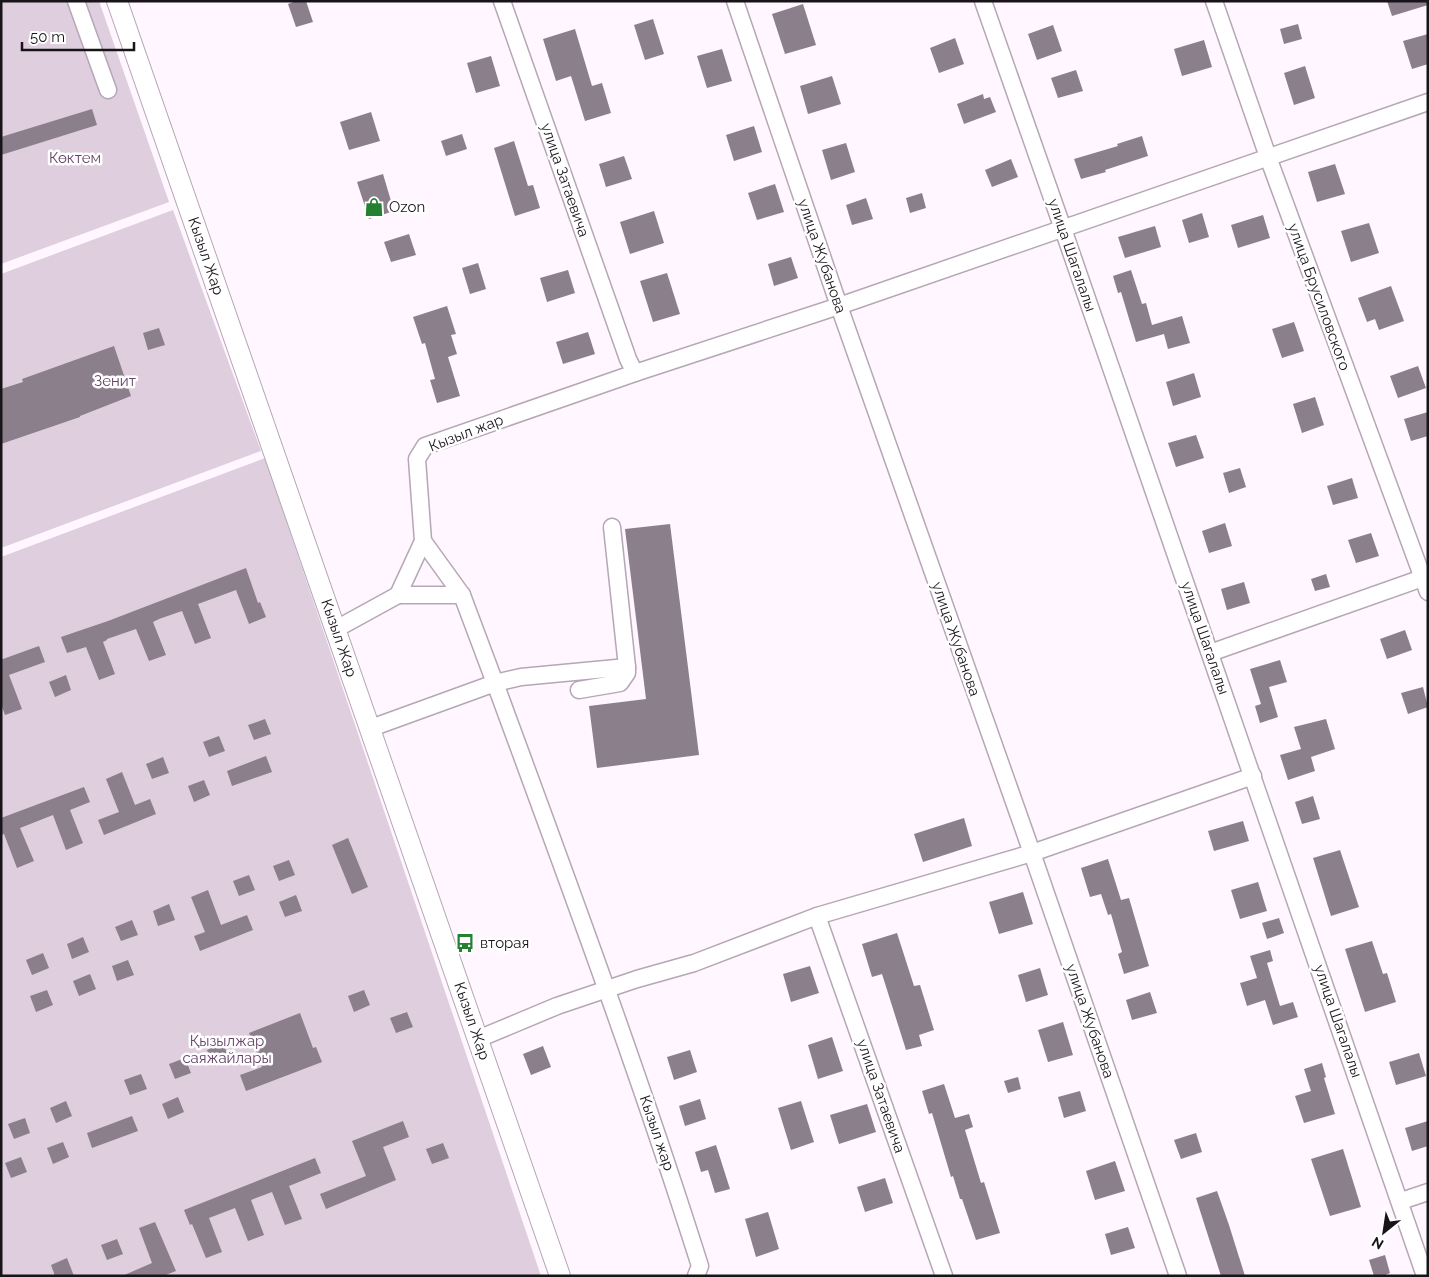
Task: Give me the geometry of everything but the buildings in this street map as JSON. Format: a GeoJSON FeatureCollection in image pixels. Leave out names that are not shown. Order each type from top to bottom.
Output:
{"type":"FeatureCollection","features":[{"type":"Feature","properties":{"kind":"main road","name":"Кызыл Жар"},"geometry":{"type":"LineString","coordinates":[[117,1],[560,1276]]}},
{"type":"Feature","properties":{"kind":"street"},"geometry":{"type":"LineString","coordinates":[[76,1],[108,90]]}},
{"type":"Feature","properties":{"kind":"street","name":"улица Затаевича"},"geometry":{"type":"LineString","coordinates":[[502,1],[632,366]]}},
{"type":"Feature","properties":{"kind":"street","name":"улица Жубанова"},"geometry":{"type":"LineString","coordinates":[[735,1],[839,306],[1032,853],[1178,1276]]}},
{"type":"Feature","properties":{"kind":"street","name":"улица Шагалалы"},"geometry":{"type":"LineString","coordinates":[[983,1],[1401,1201],[1425,1276]]}},
{"type":"Feature","properties":{"kind":"street","name":"улица Брусиловского"},"geometry":{"type":"LineString","coordinates":[[1214,1],[1268,157],[1426,582]]}},
{"type":"Feature","properties":{"kind":"street","name":"Кызыл жар"},"geometry":{"type":"LineString","coordinates":[[336,629],[398,595],[422,541],[417,460],[425,446],[632,366],[839,306],[1428,102]]}},
{"type":"Feature","properties":{"kind":"street"},"geometry":{"type":"LineString","coordinates":[[579,690],[620,683],[627,673],[612,527]]}},
{"type":"Feature","properties":{"kind":"street","name":"Кызыл жар"},"geometry":{"type":"LineString","coordinates":[[422,541],[462,595],[608,990],[674,1182],[700,1266],[696,1276]]}},
{"type":"Feature","properties":{"kind":"street"},"geometry":{"type":"LineString","coordinates":[[1210,653],[1426,582]]}},
{"type":"Feature","properties":{"kind":"street"},"geometry":{"type":"LineString","coordinates":[[398,595],[462,595]]}},
{"type":"Feature","properties":{"kind":"street"},"geometry":{"type":"LineString","coordinates":[[371,728],[494,683],[521,677],[627,666]]}},
{"type":"Feature","properties":{"kind":"street"},"geometry":{"type":"LineString","coordinates":[[478,1039],[557,1006],[637,979],[694,963],[818,916],[1032,853],[1253,776]]}},
{"type":"Feature","properties":{"kind":"street","name":"улица Затаевича"},"geometry":{"type":"LineString","coordinates":[[818,916],[944,1276]]}},
{"type":"Feature","properties":{"kind":"street"},"geometry":{"type":"LineString","coordinates":[[1401,1201],[1428,1192]]}},
{"type":"Feature","properties":{"kind":"green space","name":"Көктем"},"geometry":{"type":"Polygon","coordinates":[[[1,1],[99,1],[169,202],[1,264],[1,1]]]}},
{"type":"Feature","properties":{"kind":"green space","name":"Зенит"},"geometry":{"type":"Polygon","coordinates":[[[173,210],[261,451],[1,548],[1,274],[173,210]]]}},
{"type":"Feature","properties":{"kind":"green space","name":"Қызылжар саяжайлары"},"geometry":{"type":"Polygon","coordinates":[[[265,458],[541,1276],[1,1276],[1,557],[265,458]]]}},
{"type":"Feature","properties":{"kind":"place","name":"Ozon"},"geometry":{"type":"Point","coordinates":[374,207]}},
{"type":"Feature","properties":{"kind":"place","name":"вторая"},"geometry":{"type":"Point","coordinates":[465,943]}}]}
